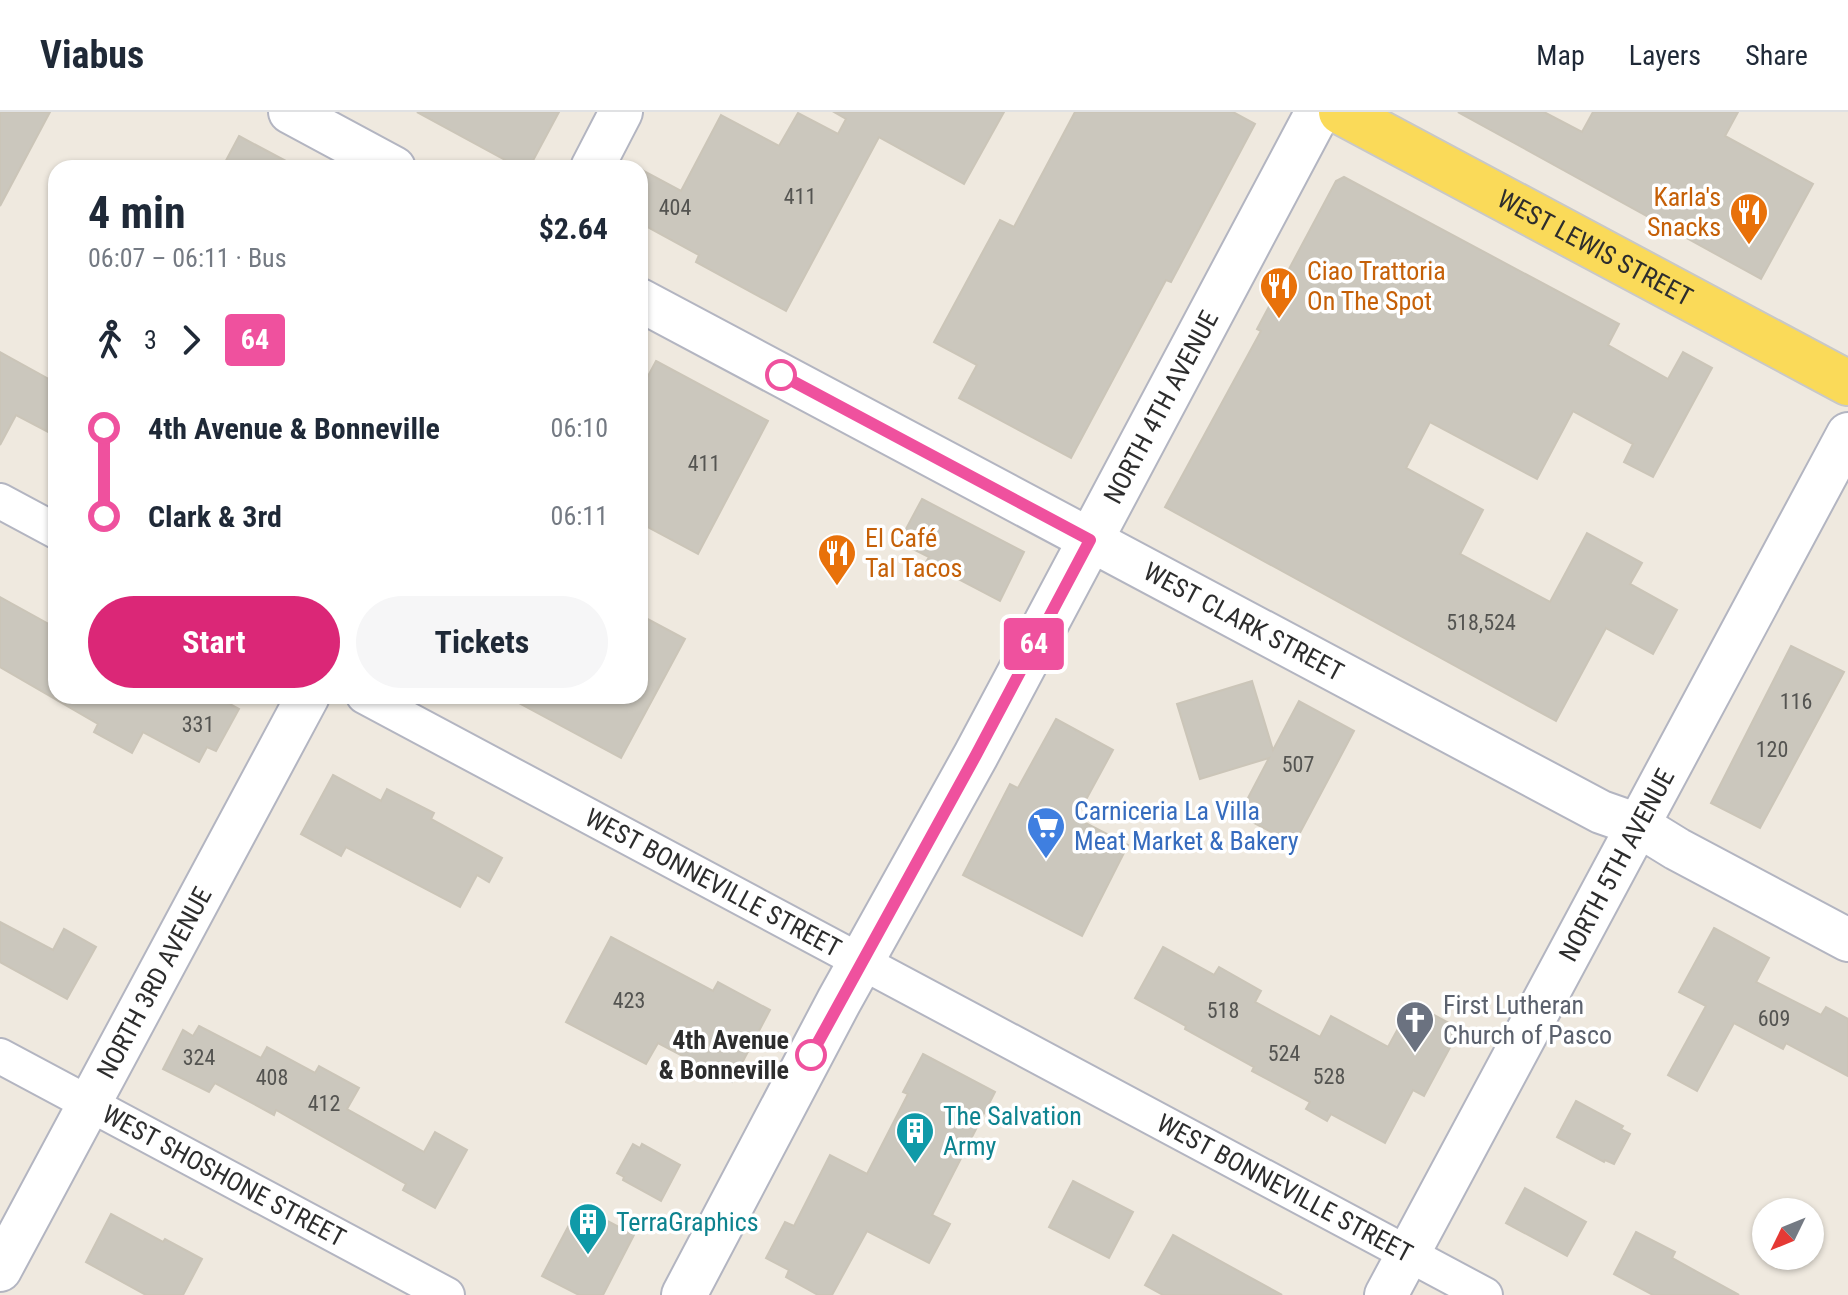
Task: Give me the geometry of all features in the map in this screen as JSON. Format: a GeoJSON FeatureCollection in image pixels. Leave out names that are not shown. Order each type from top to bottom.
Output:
{"type":"FeatureCollection","features":[{"type":"Feature","properties":{"kind":"main road","name":"NORTH 4TH AVENUE"},"geometry":{"type":"LineString","coordinates":[[684,1295],[860,961],[883,925],[1318,112]]}},
{"type":"Feature","properties":{"kind":"main road","name":"WEST LEWIS STREET"},"geometry":{"type":"LineString","coordinates":[[1341,112],[1848,383]]}},
{"type":"Feature","properties":{"kind":"street"},"geometry":{"type":"LineString","coordinates":[[290,112],[379,160]]}},
{"type":"Feature","properties":{"kind":"street"},"geometry":{"type":"LineString","coordinates":[[596,160],[621,112]]}},
{"type":"Feature","properties":{"kind":"street","name":"WEST CLARK STREET"},"geometry":{"type":"LineString","coordinates":[[648,304],[1601,812],[1638,825],[1848,940]]}},
{"type":"Feature","properties":{"kind":"street","name":"NORTH 5TH AVENUE"},"geometry":{"type":"LineString","coordinates":[[1386,1295],[1848,434]]}},
{"type":"Feature","properties":{"kind":"street"},"geometry":{"type":"LineString","coordinates":[[0,501],[48,527]]}},
{"type":"Feature","properties":{"kind":"street","name":"NORTH 3RD AVENUE"},"geometry":{"type":"LineString","coordinates":[[0,1270],[304,704]]}},
{"type":"Feature","properties":{"kind":"street","name":"WEST BONNEVILLE STREET"},"geometry":{"type":"LineString","coordinates":[[379,704],[1485,1295]]}},
{"type":"Feature","properties":{"kind":"street","name":"WEST SHOSHONE STREET"},"geometry":{"type":"LineString","coordinates":[[0,1056],[447,1295]]}},
{"type":"Feature","properties":{"kind":"building"},"geometry":{"type":"Polygon","coordinates":[[[0,112],[50,112],[0,206],[0,112]]]}},
{"type":"Feature","properties":{"kind":"building"},"geometry":{"type":"Polygon","coordinates":[[[417,112],[559,112],[533,160],[505,160],[417,112]]]}},
{"type":"Feature","properties":{"kind":"building"},"geometry":{"type":"Polygon","coordinates":[[[834,112],[1004,112],[964,184],[879,137],[786,311],[696,262],[699,255],[648,227],[648,173],[681,191],[721,115],[779,146],[798,113],[838,134],[846,119],[834,112]]]}},
{"type":"Feature","properties":{"kind":"building"},"geometry":{"type":"Polygon","coordinates":[[[1075,112],[1233,112],[1255,124],[1171,282],[1166,280],[1071,458],[959,398],[977,365],[934,342],[1000,220],[1014,227],[1075,112]]]}},
{"type":"Feature","properties":{"kind":"building"},"geometry":{"type":"Polygon","coordinates":[[[1458,112],[1544,112],[1582,132],[1593,112],[1738,112],[1725,136],[1813,184],[1761,279],[1458,112]]]}},
{"type":"Feature","properties":{"kind":"building"},"geometry":{"type":"Polygon","coordinates":[[[239,136],[284,160],[226,160],[239,136]]]}},
{"type":"Feature","properties":{"kind":"building"},"geometry":{"type":"Polygon","coordinates":[[[1344,177],[1619,324],[1608,345],[1668,379],[1683,352],[1712,368],[1653,477],[1624,462],[1633,444],[1573,411],[1537,479],[1430,422],[1406,468],[1483,510],[1460,554],[1550,602],[1587,533],[1642,563],[1630,584],[1677,610],[1653,654],[1606,628],[1556,721],[1165,507],[1261,331],[1257,329],[1336,181],[1344,177]]]}},
{"type":"Feature","properties":{"kind":"building"},"geometry":{"type":"Polygon","coordinates":[[[0,352],[48,379],[48,432],[16,415],[0,445],[0,352]]]}},
{"type":"Feature","properties":{"kind":"building"},"geometry":{"type":"Polygon","coordinates":[[[656,361],[768,421],[698,554],[648,527],[648,376],[656,361]]]}},
{"type":"Feature","properties":{"kind":"building"},"geometry":{"type":"Polygon","coordinates":[[[922,499],[1024,552],[1000,601],[926,562],[929,557],[899,542],[922,499]]]}},
{"type":"Feature","properties":{"kind":"building"},"geometry":{"type":"Polygon","coordinates":[[[0,597],[48,624],[48,695],[0,667],[0,597]]]}},
{"type":"Feature","properties":{"kind":"building"},"geometry":{"type":"Polygon","coordinates":[[[648,619],[685,639],[621,758],[521,704],[648,704],[648,619]]]}},
{"type":"Feature","properties":{"kind":"building"},"geometry":{"type":"Polygon","coordinates":[[[1791,646],[1844,672],[1760,828],[1711,803],[1791,646]]]}},
{"type":"Feature","properties":{"kind":"building"},"geometry":{"type":"Polygon","coordinates":[[[1252,681],[1273,750],[1299,701],[1354,731],[1294,844],[1239,815],[1269,758],[1200,779],[1177,704],[1252,681]]]}},
{"type":"Feature","properties":{"kind":"building"},"geometry":{"type":"Polygon","coordinates":[[[64,704],[230,704],[239,709],[216,751],[207,747],[199,762],[143,732],[132,753],[94,732],[98,724],[64,704]]]}},
{"type":"Feature","properties":{"kind":"building","name":"Carniceria La Villa Meat Market & Bakery"},"geometry":{"type":"Polygon","coordinates":[[[1056,719],[1113,750],[1076,818],[1128,845],[1082,936],[963,875],[1010,784],[1018,788],[1056,719]]]}},
{"type":"Feature","properties":{"kind":"building"},"geometry":{"type":"Polygon","coordinates":[[[333,775],[381,801],[387,789],[434,813],[431,819],[502,858],[489,882],[477,875],[460,907],[346,847],[341,856],[301,834],[333,775]]]}},
{"type":"Feature","properties":{"kind":"building"},"geometry":{"type":"Polygon","coordinates":[[[0,922],[53,950],[64,929],[96,947],[67,999],[0,962],[0,922]]]}},
{"type":"Feature","properties":{"kind":"building"},"geometry":{"type":"Polygon","coordinates":[[[1714,928],[1769,958],[1756,982],[1821,1015],[1826,1007],[1848,1019],[1848,1076],[1786,1043],[1783,1049],[1734,1023],[1697,1091],[1668,1075],[1706,1006],[1679,992],[1714,928]]]}},
{"type":"Feature","properties":{"kind":"building"},"geometry":{"type":"Polygon","coordinates":[[[611,937],[713,991],[718,982],[770,1010],[732,1082],[658,1043],[646,1064],[566,1022],[611,937]]]}},
{"type":"Feature","properties":{"kind":"building"},"geometry":{"type":"Polygon","coordinates":[[[1163,947],[1214,975],[1219,967],[1261,991],[1255,1002],[1320,1037],[1331,1016],[1388,1047],[1412,1003],[1460,1029],[1424,1096],[1413,1090],[1385,1143],[1331,1114],[1327,1121],[1306,1109],[1310,1102],[1252,1071],[1254,1067],[1135,998],[1163,947]]]}},
{"type":"Feature","properties":{"kind":"building"},"geometry":{"type":"Polygon","coordinates":[[[199,1026],[261,1058],[267,1047],[315,1073],[319,1066],[359,1088],[347,1109],[424,1152],[435,1132],[467,1150],[435,1208],[403,1190],[406,1184],[276,1110],[274,1115],[215,1083],[209,1092],[163,1069],[183,1030],[193,1036],[199,1026]]]}},
{"type":"Feature","properties":{"kind":"building","name":"The Salvation Army"},"geometry":{"type":"Polygon","coordinates":[[[923,1054],[995,1092],[932,1215],[950,1224],[929,1263],[867,1231],[832,1295],[818,1295],[786,1277],[789,1270],[766,1258],[785,1222],[794,1226],[830,1155],[867,1174],[908,1094],[903,1092],[923,1054]]]}},
{"type":"Feature","properties":{"kind":"building"},"geometry":{"type":"Polygon","coordinates":[[[1576,1101],[1623,1126],[1621,1129],[1630,1134],[1614,1164],[1604,1162],[1557,1137],[1576,1101]]]}},
{"type":"Feature","properties":{"kind":"building"},"geometry":{"type":"Polygon","coordinates":[[[633,1144],[640,1148],[642,1144],[680,1165],[661,1201],[623,1180],[624,1177],[617,1173],[633,1144]]]}},
{"type":"Feature","properties":{"kind":"building"},"geometry":{"type":"Polygon","coordinates":[[[1073,1181],[1133,1212],[1109,1258],[1049,1227],[1073,1181]]]}},
{"type":"Feature","properties":{"kind":"building"},"geometry":{"type":"Polygon","coordinates":[[[1525,1188],[1586,1222],[1567,1256],[1506,1223],[1525,1188]]]}},
{"type":"Feature","properties":{"kind":"building","name":"TerraGraphics"},"geometry":{"type":"Polygon","coordinates":[[[579,1206],[634,1235],[603,1295],[579,1295],[542,1276],[579,1206]]]}},
{"type":"Feature","properties":{"kind":"building"},"geometry":{"type":"Polygon","coordinates":[[[111,1214],[202,1259],[183,1295],[146,1295],[86,1262],[111,1214]]]}},
{"type":"Feature","properties":{"kind":"building"},"geometry":{"type":"Polygon","coordinates":[[[1636,1232],[1675,1252],[1672,1258],[1739,1295],[1653,1295],[1614,1274],[1636,1232]]]}},
{"type":"Feature","properties":{"kind":"building"},"geometry":{"type":"Polygon","coordinates":[[[1173,1235],[1282,1295],[1163,1295],[1145,1285],[1173,1235]]]}},
{"type":"Feature","properties":{"kind":"bus line","name":"64"},"geometry":{"type":"LineString","coordinates":[[781,375],[1090,540],[811,1055]]}},
{"type":"Feature","properties":{"kind":"place","name":"Karla's Snacks"},"geometry":{"type":"Point","coordinates":[1749,246]}},
{"type":"Feature","properties":{"kind":"place","name":"Ciao Trattoria On The Spot"},"geometry":{"type":"Point","coordinates":[1279,320]}},
{"type":"Feature","properties":{"kind":"place","name":"El Café Tal Tacos"},"geometry":{"type":"Point","coordinates":[837,587]}},
{"type":"Feature","properties":{"kind":"place","name":"Carniceria La Villa Meat Market & Bakery"},"geometry":{"type":"Point","coordinates":[1046,860]}},
{"type":"Feature","properties":{"kind":"place","name":"First Lutheran Church of Pasco"},"geometry":{"type":"Point","coordinates":[1415,1054]}},
{"type":"Feature","properties":{"kind":"place","name":"4th Avenue & Bonneville"},"geometry":{"type":"Point","coordinates":[811,1055]}},
{"type":"Feature","properties":{"kind":"place","name":"The Salvation Army"},"geometry":{"type":"Point","coordinates":[915,1165]}},
{"type":"Feature","properties":{"kind":"place","name":"TerraGraphics"},"geometry":{"type":"Point","coordinates":[588,1256]}}]}
